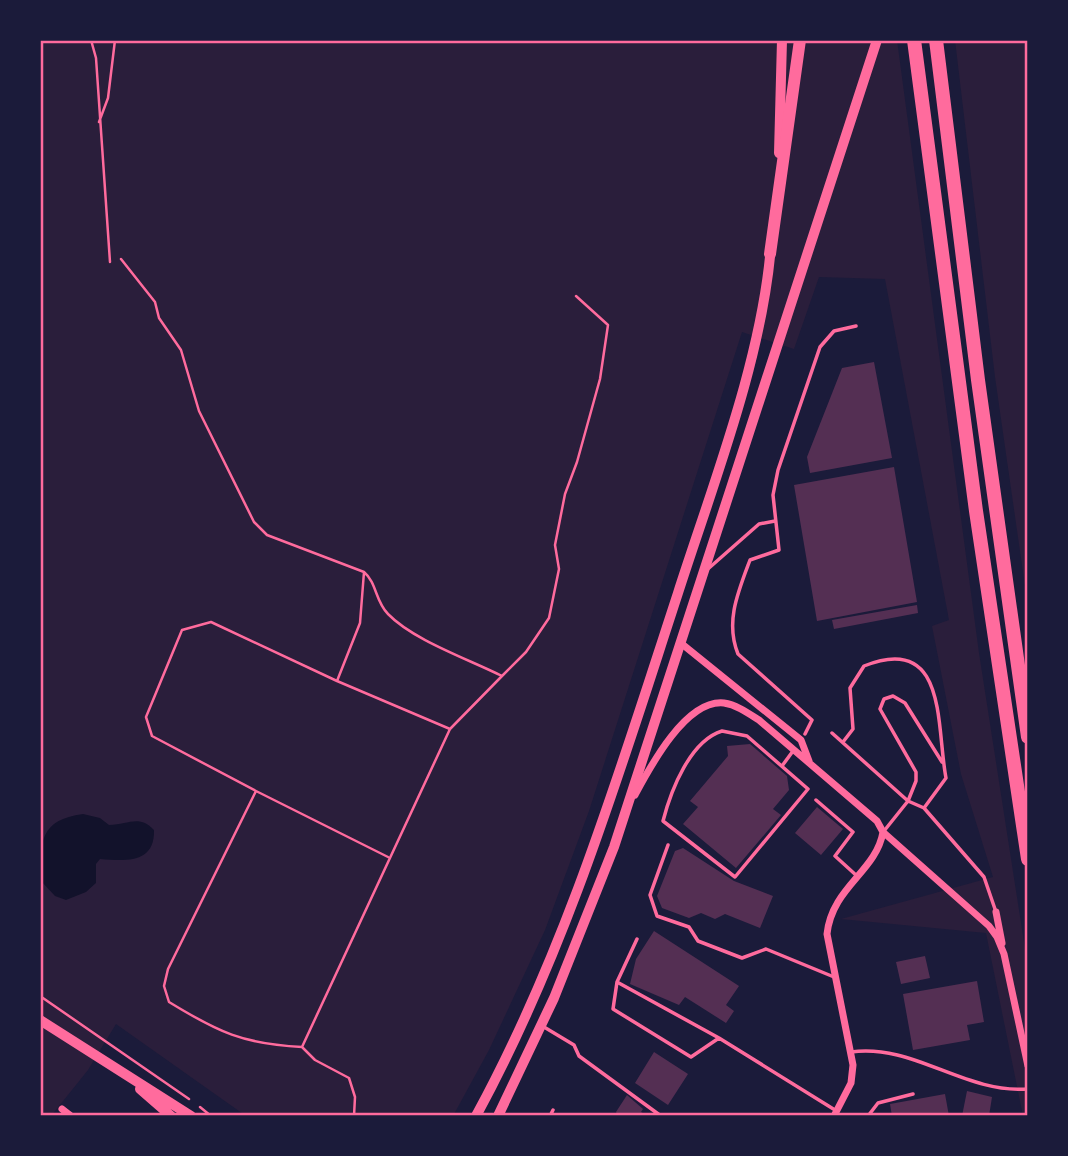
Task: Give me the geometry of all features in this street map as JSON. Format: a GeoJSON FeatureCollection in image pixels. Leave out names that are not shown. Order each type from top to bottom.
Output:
{"type":"FeatureCollection","features":[{"type":"Feature","properties":{"kind":"highway"},"geometry":{"type":"LineString","coordinates":[[771,254],[800,40]]}},
{"type":"Feature","properties":{"kind":"highway"},"geometry":{"type":"LineString","coordinates":[[914,40],[978,524],[1028,859]]}},
{"type":"Feature","properties":{"kind":"highway"},"geometry":{"type":"LineString","coordinates":[[936,40],[985,433],[1028,737]]}},
{"type":"Feature","properties":{"kind":"main road"},"geometry":{"type":"LineString","coordinates":[[476,1116],[536,989],[596,840],[739,401],[760,315],[771,254],[782,109],[782,40]]}},
{"type":"Feature","properties":{"kind":"main road"},"geometry":{"type":"LineString","coordinates":[[501,1115],[597,891],[625,814],[707,569],[877,40]]}},
{"type":"Feature","properties":{"kind":"main road"},"geometry":{"type":"LineString","coordinates":[[40,1020],[191,1116]]}},
{"type":"Feature","properties":{"kind":"main road"},"geometry":{"type":"LineString","coordinates":[[119,1071],[171,1116]]}},
{"type":"Feature","properties":{"kind":"street"},"geometry":{"type":"LineString","coordinates":[[682,644],[803,737],[811,765]]}},
{"type":"Feature","properties":{"kind":"street"},"geometry":{"type":"LineString","coordinates":[[625,814],[653,763],[698,709],[724,703],[741,708],[877,821],[883,832],[989,926],[1002,947]]}},
{"type":"Feature","properties":{"kind":"street"},"geometry":{"type":"LineString","coordinates":[[794,750],[803,737]]}},
{"type":"Feature","properties":{"kind":"street"},"geometry":{"type":"LineString","coordinates":[[835,1114],[851,1083],[851,1052],[827,934],[829,918],[836,902],[881,845],[883,832]]}},
{"type":"Feature","properties":{"kind":"street"},"geometry":{"type":"LineString","coordinates":[[996,912],[1028,1066]]}},
{"type":"Feature","properties":{"kind":"street"},"geometry":{"type":"LineString","coordinates":[[62,1109],[71,1116]]}},
{"type":"Feature","properties":{"kind":"lane"},"geometry":{"type":"LineString","coordinates":[[803,737],[812,720],[738,654],[730,628],[750,560],[779,550],[773,495],[778,470],[820,347],[834,331],[856,327]]}},
{"type":"Feature","properties":{"kind":"lane"},"geometry":{"type":"LineString","coordinates":[[707,569],[759,524],[775,521]]}},
{"type":"Feature","properties":{"kind":"lane"},"geometry":{"type":"LineString","coordinates":[[843,742],[853,729],[850,688],[864,666],[897,657],[913,663],[933,688],[939,706],[946,778],[924,808]]}},
{"type":"Feature","properties":{"kind":"lane"},"geometry":{"type":"LineString","coordinates":[[883,832],[908,801],[916,781],[916,772],[884,720],[880,709],[884,699],[893,696],[905,703],[943,764]]}},
{"type":"Feature","properties":{"kind":"lane"},"geometry":{"type":"LineString","coordinates":[[722,731],[747,736],[782,766],[808,789],[735,877],[663,821],[667,804],[699,743],[709,735],[722,731]]}},
{"type":"Feature","properties":{"kind":"lane"},"geometry":{"type":"LineString","coordinates":[[831,733],[908,801],[924,808],[984,877],[996,912]]}},
{"type":"Feature","properties":{"kind":"lane"},"geometry":{"type":"LineString","coordinates":[[782,766],[794,750]]}},
{"type":"Feature","properties":{"kind":"lane"},"geometry":{"type":"LineString","coordinates":[[816,800],[853,832],[835,856],[857,876]]}},
{"type":"Feature","properties":{"kind":"lane"},"geometry":{"type":"LineString","coordinates":[[668,845],[650,895],[657,916],[689,928],[698,941],[743,958],[766,949],[836,977]]}},
{"type":"Feature","properties":{"kind":"lane"},"geometry":{"type":"LineString","coordinates":[[637,939],[617,982],[613,1009],[691,1057],[719,1038]]}},
{"type":"Feature","properties":{"kind":"lane"},"geometry":{"type":"LineString","coordinates":[[617,982],[719,1038],[835,1114]]}},
{"type":"Feature","properties":{"kind":"lane"},"geometry":{"type":"LineString","coordinates":[[541,1026],[574,1045],[579,1056],[661,1116]]}},
{"type":"Feature","properties":{"kind":"lane"},"geometry":{"type":"LineString","coordinates":[[851,1052],[877,1051],[935,1065],[953,1077],[1028,1089]]}},
{"type":"Feature","properties":{"kind":"lane"},"geometry":{"type":"LineString","coordinates":[[868,1116],[878,1103],[913,1094]]}},
{"type":"Feature","properties":{"kind":"lane"},"geometry":{"type":"LineString","coordinates":[[550,1116],[553,1110]]}},
{"type":"Feature","properties":{"kind":"path"},"geometry":{"type":"LineString","coordinates":[[98,124],[108,98],[115,40]]}},
{"type":"Feature","properties":{"kind":"path"},"geometry":{"type":"LineString","coordinates":[[93,42],[110,262]]}},
{"type":"Feature","properties":{"kind":"path"},"geometry":{"type":"LineString","coordinates":[[121,258],[155,302],[159,318],[181,350],[199,411],[254,522],[267,535],[364,572],[372,579],[379,603],[388,614],[410,630],[502,676]]}},
{"type":"Feature","properties":{"kind":"path"},"geometry":{"type":"LineString","coordinates":[[302,1047],[450,729],[526,652],[549,618],[559,569],[555,545],[565,494],[577,462],[600,379],[608,326],[576,296]]}},
{"type":"Feature","properties":{"kind":"path"},"geometry":{"type":"LineString","coordinates":[[337,681],[360,623],[364,572]]}},
{"type":"Feature","properties":{"kind":"path"},"geometry":{"type":"LineString","coordinates":[[389,858],[152,736],[146,717],[182,630],[211,622],[337,681],[450,729]]}},
{"type":"Feature","properties":{"kind":"path"},"geometry":{"type":"LineString","coordinates":[[256,791],[168,970],[164,986],[169,1002],[217,1032],[264,1045],[302,1047],[315,1060],[349,1077],[355,1097],[354,1116]]}},
{"type":"Feature","properties":{"kind":"path"},"geometry":{"type":"LineString","coordinates":[[40,996],[211,1116]]}},
{"type":"Feature","properties":{"kind":"shaded area"},"geometry":{"type":"Polygon","coordinates":[[[40,40],[897,40],[979,653],[1028,968],[1028,1116],[1023,1116],[986,933],[841,919],[993,877],[961,774],[932,626],[949,620],[885,279],[819,277],[794,349],[742,332],[589,811],[545,930],[489,1050],[453,1116],[246,1116],[116,1024],[88,1070],[51,1116],[40,1116],[40,40]]]}},
{"type":"Feature","properties":{"kind":"shaded area"},"geometry":{"type":"Polygon","coordinates":[[[955,40],[1028,40],[1028,607],[995,377],[955,40]]]}},
{"type":"Feature","properties":{"kind":"shaded area"},"geometry":{"type":"Polygon","coordinates":[[[83,814],[100,818],[109,825],[143,822],[154,830],[153,841],[150,849],[137,858],[100,859],[96,864],[96,883],[86,892],[66,900],[55,896],[40,880],[42,844],[50,827],[58,821],[83,814]]]}},
{"type":"Feature","properties":{"kind":"building"},"geometry":{"type":"Polygon","coordinates":[[[874,362],[892,458],[810,473],[807,457],[842,368],[874,362]]]}},
{"type":"Feature","properties":{"kind":"building"},"geometry":{"type":"Polygon","coordinates":[[[894,467],[917,602],[817,621],[794,485],[894,467]]]}},
{"type":"Feature","properties":{"kind":"building"},"geometry":{"type":"Polygon","coordinates":[[[917,605],[918,613],[834,629],[832,620],[917,605]]]}},
{"type":"Feature","properties":{"kind":"building"},"geometry":{"type":"Polygon","coordinates":[[[750,744],[787,776],[789,790],[773,809],[781,815],[736,868],[683,824],[698,807],[690,801],[728,756],[727,746],[750,744]]]}},
{"type":"Feature","properties":{"kind":"building"},"geometry":{"type":"Polygon","coordinates":[[[817,807],[843,829],[821,855],[795,833],[817,807]]]}},
{"type":"Feature","properties":{"kind":"building"},"geometry":{"type":"Polygon","coordinates":[[[683,848],[734,881],[773,896],[760,928],[725,914],[715,919],[701,913],[689,918],[662,908],[657,896],[675,851],[683,848]]]}},
{"type":"Feature","properties":{"kind":"building"},"geometry":{"type":"Polygon","coordinates":[[[654,931],[739,986],[726,1005],[734,1011],[726,1023],[685,997],[679,1005],[630,984],[636,959],[654,931]]]}},
{"type":"Feature","properties":{"kind":"building"},"geometry":{"type":"Polygon","coordinates":[[[925,956],[930,978],[901,984],[896,962],[925,956]]]}},
{"type":"Feature","properties":{"kind":"building"},"geometry":{"type":"Polygon","coordinates":[[[977,981],[984,1022],[967,1025],[970,1040],[913,1050],[903,994],[977,981]]]}},
{"type":"Feature","properties":{"kind":"building"},"geometry":{"type":"Polygon","coordinates":[[[654,1052],[688,1074],[668,1105],[635,1083],[654,1052]]]}},
{"type":"Feature","properties":{"kind":"building"},"geometry":{"type":"Polygon","coordinates":[[[967,1091],[992,1097],[989,1116],[962,1116],[967,1091]]]}},
{"type":"Feature","properties":{"kind":"building"},"geometry":{"type":"Polygon","coordinates":[[[945,1094],[949,1116],[892,1116],[890,1104],[945,1094]]]}},
{"type":"Feature","properties":{"kind":"building"},"geometry":{"type":"Polygon","coordinates":[[[627,1095],[643,1109],[641,1112],[648,1116],[618,1116],[616,1112],[627,1095]]]}}]}
